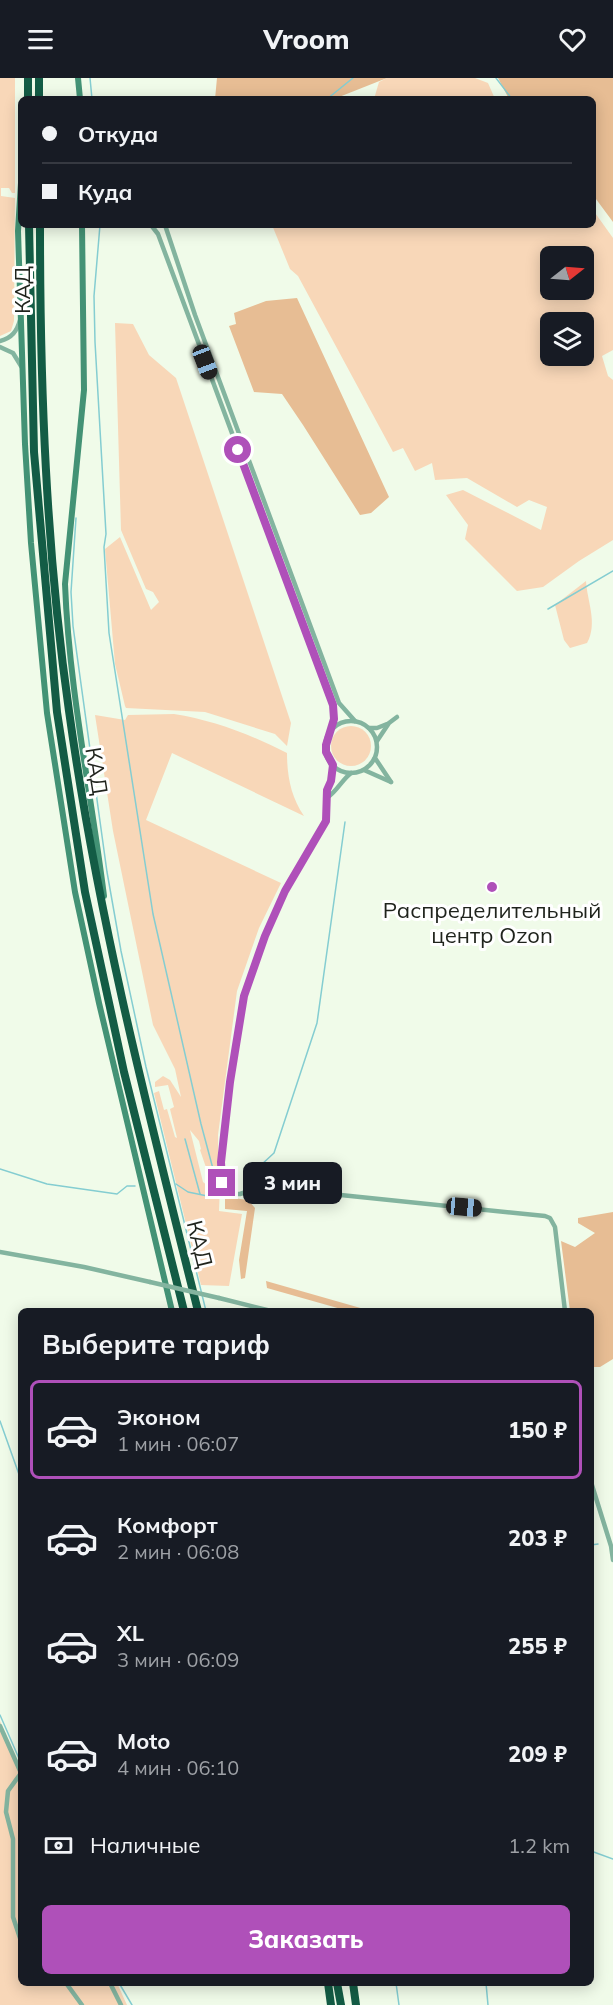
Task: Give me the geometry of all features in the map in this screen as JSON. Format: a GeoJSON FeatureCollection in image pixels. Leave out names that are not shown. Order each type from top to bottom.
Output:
{"type":"FeatureCollection","features":[{"type":"Feature","properties":{"kind":"highway"},"geometry":{"type":"LineString","coordinates":[[27,96],[28,78]]}},
{"type":"Feature","properties":{"kind":"highway"},"geometry":{"type":"LineString","coordinates":[[39,78],[39,96]]}},
{"type":"Feature","properties":{"kind":"highway","name":"КАД"},"geometry":{"type":"LineString","coordinates":[[28,228],[34,452],[57,712],[85,892],[124,1072],[183,1308]]}},
{"type":"Feature","properties":{"kind":"highway","name":"КАД"},"geometry":{"type":"LineString","coordinates":[[40,228],[45,451],[54,576],[69,710],[98,886],[139,1079],[197,1308]]}},
{"type":"Feature","properties":{"kind":"highway"},"geometry":{"type":"LineString","coordinates":[[329,1986],[332,2005]]}},
{"type":"Feature","properties":{"kind":"highway"},"geometry":{"type":"LineString","coordinates":[[338,1986],[341,2005]]}},
{"type":"Feature","properties":{"kind":"highway"},"geometry":{"type":"LineString","coordinates":[[353,1986],[356,2005]]}},
{"type":"Feature","properties":{"kind":"street"},"geometry":{"type":"LineString","coordinates":[[78,78],[80,96]]}},
{"type":"Feature","properties":{"kind":"street"},"geometry":{"type":"LineString","coordinates":[[18,228],[21,368],[31,543],[47,713],[75,892],[171,1308]]}},
{"type":"Feature","properties":{"kind":"street"},"geometry":{"type":"LineString","coordinates":[[82,228],[84,390],[67,557],[66,615],[77,711],[112,951]]}},
{"type":"Feature","properties":{"kind":"street"},"geometry":{"type":"LineString","coordinates":[[153,228],[158,234],[333,705],[334,719],[331,732]]}},
{"type":"Feature","properties":{"kind":"street"},"geometry":{"type":"LineString","coordinates":[[166,228],[195,315],[339,703],[355,721],[369,728],[377,728],[397,717]]}},
{"type":"Feature","properties":{"kind":"street"},"geometry":{"type":"LineString","coordinates":[[0,341],[16,332],[20,317]]}},
{"type":"Feature","properties":{"kind":"street"},"geometry":{"type":"LineString","coordinates":[[0,347],[13,353],[21,368]]}},
{"type":"Feature","properties":{"kind":"street"},"geometry":{"type":"LineString","coordinates":[[351,773],[333,765],[326,752],[327,738],[341,723],[355,721]]}},
{"type":"Feature","properties":{"kind":"street"},"geometry":{"type":"LineString","coordinates":[[376,741],[389,723]]}},
{"type":"Feature","properties":{"kind":"street"},"geometry":{"type":"LineString","coordinates":[[328,797],[351,773],[371,771],[384,780],[392,782],[375,758],[376,741],[369,728]]}},
{"type":"Feature","properties":{"kind":"street"},"geometry":{"type":"LineString","coordinates":[[364,770],[375,758]]}},
{"type":"Feature","properties":{"kind":"street"},"geometry":{"type":"LineString","coordinates":[[333,765],[327,790],[326,821],[285,891],[265,936],[244,996],[229,1094],[221,1162],[222,1183],[232,1194],[258,1188],[273,1188],[545,1216],[550,1218],[555,1227],[565,1308]]}},
{"type":"Feature","properties":{"kind":"street"},"geometry":{"type":"LineString","coordinates":[[0,1252],[84,1267],[259,1308]]}},
{"type":"Feature","properties":{"kind":"street"},"geometry":{"type":"LineString","coordinates":[[594,1492],[611,1546],[613,1560]]}},
{"type":"Feature","properties":{"kind":"street"},"geometry":{"type":"LineString","coordinates":[[0,1726],[18,1766]]}},
{"type":"Feature","properties":{"kind":"street"},"geometry":{"type":"LineString","coordinates":[[18,1778],[9,1791],[6,1812],[13,1839],[13,1917],[18,1932]]}},
{"type":"Feature","properties":{"kind":"street"},"geometry":{"type":"LineString","coordinates":[[68,1986],[82,2005]]}},
{"type":"Feature","properties":{"kind":"street"},"geometry":{"type":"LineString","coordinates":[[112,1986],[121,2005]]}},
{"type":"Feature","properties":{"kind":"shaded area"},"geometry":{"type":"Polygon","coordinates":[[[0,78],[15,78],[15,193],[12,193],[9,188],[1,188],[1,196],[15,198],[14,321],[11,331],[0,336],[0,78]]]}},
{"type":"Feature","properties":{"kind":"shaded area"},"geometry":{"type":"Polygon","coordinates":[[[217,78],[387,78],[342,96],[215,96],[217,78]]]}},
{"type":"Feature","properties":{"kind":"shaded area"},"geometry":{"type":"Polygon","coordinates":[[[387,78],[475,78],[488,83],[494,96],[375,96],[379,82],[387,78]]]}},
{"type":"Feature","properties":{"kind":"shaded area"},"geometry":{"type":"Polygon","coordinates":[[[498,78],[613,78],[613,222],[596,199],[596,96],[507,96],[498,78]]]}},
{"type":"Feature","properties":{"kind":"shaded area"},"geometry":{"type":"Polygon","coordinates":[[[596,214],[613,238],[613,350],[602,356],[608,376],[613,380],[613,540],[543,587],[517,591],[465,539],[468,525],[446,495],[463,490],[541,530],[547,507],[529,500],[517,507],[467,478],[435,480],[432,463],[415,471],[403,448],[393,452],[298,276],[290,269],[273,228],[596,228],[596,214]]]}},
{"type":"Feature","properties":{"kind":"shaded area"},"geometry":{"type":"Polygon","coordinates":[[[297,298],[389,497],[371,513],[360,515],[282,394],[254,392],[229,326],[236,324],[234,313],[266,301],[297,298]]]}},
{"type":"Feature","properties":{"kind":"shaded area"},"geometry":{"type":"Polygon","coordinates":[[[115,323],[133,324],[149,355],[176,378],[291,723],[287,746],[275,734],[205,712],[126,708],[125,706],[115,664],[105,549],[120,537],[151,610],[159,602],[153,592],[146,589],[121,530],[115,323]]]}},
{"type":"Feature","properties":{"kind":"shaded area"},"geometry":{"type":"Polygon","coordinates":[[[586,581],[592,628],[587,643],[570,648],[564,640],[555,605],[586,581]]]}},
{"type":"Feature","properties":{"kind":"shaded area"},"geometry":{"type":"Polygon","coordinates":[[[174,714],[232,729],[287,753],[291,786],[304,816],[172,753],[146,820],[281,883],[259,928],[237,991],[218,1135],[218,1182],[210,1179],[199,1141],[190,1130],[203,1182],[209,1187],[220,1186],[219,1211],[242,1214],[229,1286],[201,1285],[154,1093],[159,1091],[164,1110],[167,1109],[177,1138],[170,1109],[174,1107],[168,1085],[155,1087],[155,1082],[163,1076],[170,1080],[181,1097],[175,1069],[153,1025],[113,831],[95,715],[125,720],[128,715],[174,714]]]}},
{"type":"Feature","properties":{"kind":"shaded area"},"geometry":{"type":"Polygon","coordinates":[[[351,726],[365,732],[371,746],[365,760],[351,766],[337,760],[331,746],[337,732],[351,726]]]}},
{"type":"Feature","properties":{"kind":"shaded area"},"geometry":{"type":"Polygon","coordinates":[[[225,1197],[248,1200],[255,1208],[245,1278],[241,1279],[239,1260],[247,1211],[225,1209],[225,1197]]]}},
{"type":"Feature","properties":{"kind":"shaded area"},"geometry":{"type":"Polygon","coordinates":[[[613,1212],[613,1359],[600,1367],[594,1367],[594,1308],[570,1308],[561,1241],[575,1247],[595,1233],[578,1223],[578,1218],[613,1212]]]}},
{"type":"Feature","properties":{"kind":"shaded area"},"geometry":{"type":"Polygon","coordinates":[[[266,1281],[360,1308],[337,1308],[267,1288],[266,1281]]]}},
{"type":"Feature","properties":{"kind":"shaded area"},"geometry":{"type":"Polygon","coordinates":[[[0,1721],[18,1761],[18,1986],[118,1986],[127,2005],[0,2005],[0,1721]]]}},
{"type":"Feature","properties":{"kind":"waterway"},"geometry":{"type":"LineString","coordinates":[[90,78],[92,96]]}},
{"type":"Feature","properties":{"kind":"waterway"},"geometry":{"type":"LineString","coordinates":[[331,96],[353,78]]}},
{"type":"Feature","properties":{"kind":"waterway"},"geometry":{"type":"LineString","coordinates":[[496,78],[510,96]]}},
{"type":"Feature","properties":{"kind":"waterway"},"geometry":{"type":"LineString","coordinates":[[100,228],[94,296],[95,342],[109,633],[153,914],[216,1180]]}},
{"type":"Feature","properties":{"kind":"waterway"},"geometry":{"type":"LineString","coordinates":[[76,518],[71,592],[73,626],[107,872],[146,1067],[205,1308]]}},
{"type":"Feature","properties":{"kind":"waterway"},"geometry":{"type":"LineString","coordinates":[[548,609],[613,571]]}},
{"type":"Feature","properties":{"kind":"waterway"},"geometry":{"type":"LineString","coordinates":[[246,1179],[274,1153],[317,1023],[345,822]]}},
{"type":"Feature","properties":{"kind":"waterway"},"geometry":{"type":"LineString","coordinates":[[185,1139],[200,1194]]}},
{"type":"Feature","properties":{"kind":"waterway"},"geometry":{"type":"LineString","coordinates":[[0,1169],[47,1184],[117,1194],[127,1186],[135,1186]]}},
{"type":"Feature","properties":{"kind":"waterway"},"geometry":{"type":"LineString","coordinates":[[176,1184],[188,1192],[217,1198],[216,1187]]}},
{"type":"Feature","properties":{"kind":"waterway"},"geometry":{"type":"LineString","coordinates":[[0,1421],[18,1472]]}},
{"type":"Feature","properties":{"kind":"waterway"},"geometry":{"type":"LineString","coordinates":[[594,1545],[598,1544]]}},
{"type":"Feature","properties":{"kind":"waterway"},"geometry":{"type":"LineString","coordinates":[[0,1715],[18,1756]]}},
{"type":"Feature","properties":{"kind":"waterway"},"geometry":{"type":"LineString","coordinates":[[594,1852],[613,1859]]}},
{"type":"Feature","properties":{"kind":"waterway"},"geometry":{"type":"LineString","coordinates":[[121,1986],[132,2005]]}},
{"type":"Feature","properties":{"kind":"waterway"},"geometry":{"type":"LineString","coordinates":[[396,1986],[399,2005]]}},
{"type":"Feature","properties":{"kind":"waterway"},"geometry":{"type":"LineString","coordinates":[[486,1986],[488,2005]]}},
{"type":"Feature","properties":{"kind":"place","name":"Распределительный центр Ozon"},"geometry":{"type":"Point","coordinates":[492,887]}},
{"type":"Feature","properties":{"kind":"route"},"geometry":{"type":"LineString","coordinates":[[222,1183],[221,1162],[230,1082],[244,996],[265,936],[285,891],[326,821],[327,790],[333,765],[328,759],[326,745],[334,719],[333,705],[238,450]]}}]}
